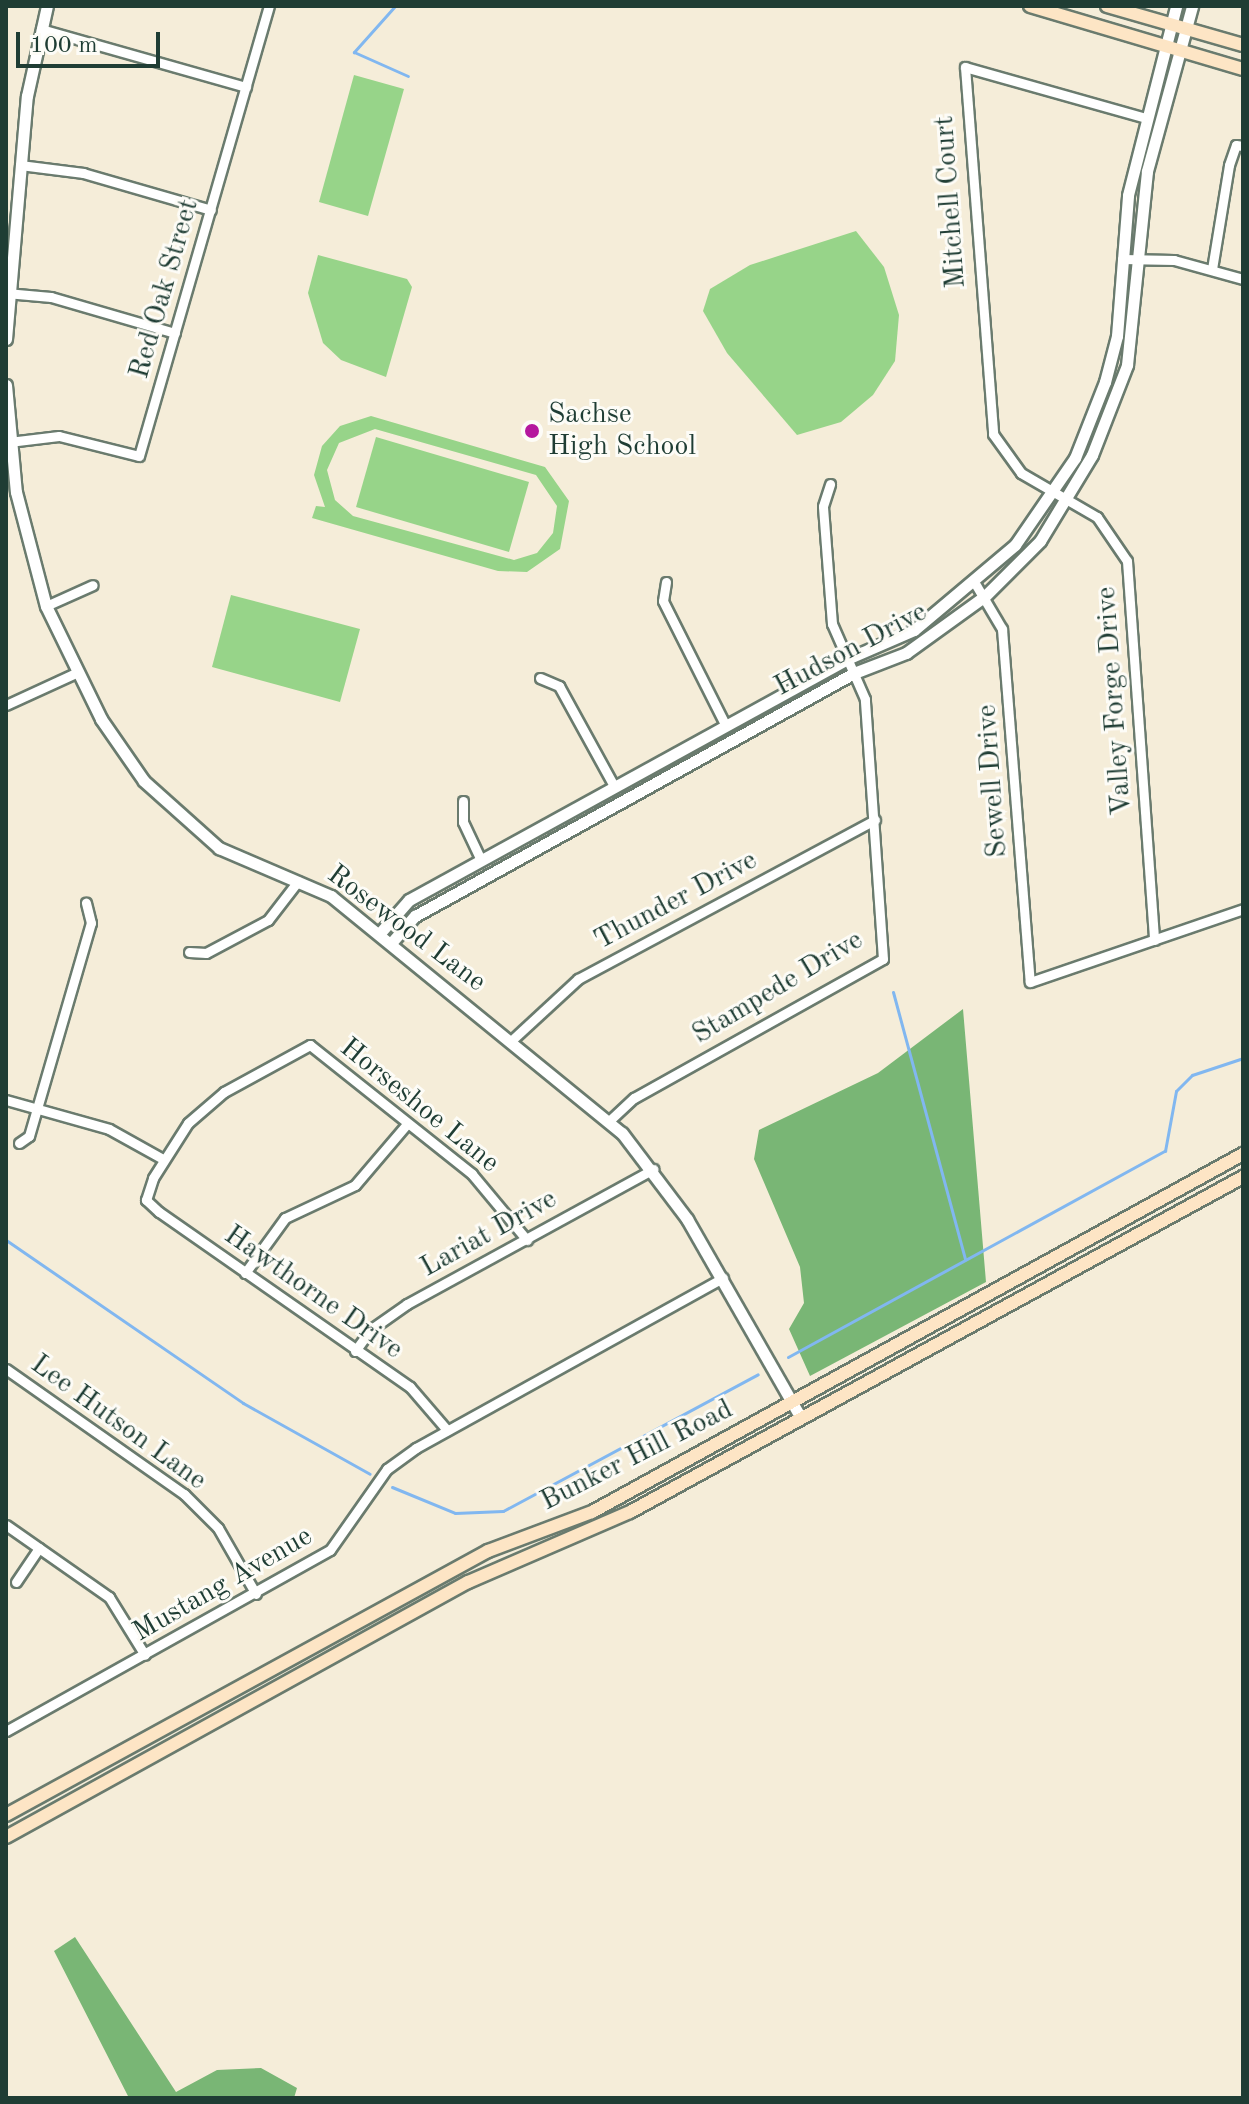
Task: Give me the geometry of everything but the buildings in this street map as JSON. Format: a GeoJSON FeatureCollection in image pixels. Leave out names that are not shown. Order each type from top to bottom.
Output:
{"type":"FeatureCollection","features":[{"type":"Feature","properties":{"kind":"main road"},"geometry":{"type":"LineString","coordinates":[[1030,6],[1243,69]]}},
{"type":"Feature","properties":{"kind":"main road"},"geometry":{"type":"LineString","coordinates":[[1107,6],[1243,45]]}},
{"type":"Feature","properties":{"kind":"main road","name":"Bunker Hill Road"},"geometry":{"type":"LineString","coordinates":[[6,1815],[488,1551],[592,1512],[1243,1154]]}},
{"type":"Feature","properties":{"kind":"main road","name":"Bunker Hill Road"},"geometry":{"type":"LineString","coordinates":[[6,1837],[468,1582],[603,1526],[1243,1177]]}},
{"type":"Feature","properties":{"kind":"street"},"geometry":{"type":"LineString","coordinates":[[6,339],[20,165],[47,6]]}},
{"type":"Feature","properties":{"kind":"street","name":"Red Oak Street"},"geometry":{"type":"LineString","coordinates":[[9,442],[59,436],[139,456],[269,6]]}},
{"type":"Feature","properties":{"kind":"street","name":"Hudson Drive"},"geometry":{"type":"LineString","coordinates":[[380,933],[409,900],[847,659],[914,630],[976,585],[1054,493],[1105,382],[1146,118],[1176,6]]}},
{"type":"Feature","properties":{"kind":"street","name":"Hudson Drive"},"geometry":{"type":"LineString","coordinates":[[392,942],[415,916],[854,673],[906,653],[985,596],[1040,541],[1067,500],[1127,365],[1147,171],[1192,6]]}},
{"type":"Feature","properties":{"kind":"street"},"geometry":{"type":"LineString","coordinates":[[41,29],[246,87]]}},
{"type":"Feature","properties":{"kind":"street","name":"Mitchell Court"},"geometry":{"type":"LineString","coordinates":[[1054,493],[1021,473],[993,434],[965,67],[1146,118]]}},
{"type":"Feature","properties":{"kind":"street"},"geometry":{"type":"LineString","coordinates":[[1212,269],[1229,165],[1236,145],[1243,146]]}},
{"type":"Feature","properties":{"kind":"street"},"geometry":{"type":"LineString","coordinates":[[20,165],[83,173],[211,210]]}},
{"type":"Feature","properties":{"kind":"street"},"geometry":{"type":"LineString","coordinates":[[1122,259],[1138,258],[1212,269],[1243,279]]}},
{"type":"Feature","properties":{"kind":"street"},"geometry":{"type":"LineString","coordinates":[[8,293],[51,297],[175,333]]}},
{"type":"Feature","properties":{"kind":"street","name":"Rosewood Lane"},"geometry":{"type":"LineString","coordinates":[[6,385],[9,442],[46,606],[101,719],[172,812],[219,848],[298,881],[380,933],[609,1121],[654,1169],[723,1278],[801,1418]]}},
{"type":"Feature","properties":{"kind":"street","name":"Stampede Drive"},"geometry":{"type":"LineString","coordinates":[[609,1121],[654,1086],[883,959],[865,699],[832,624],[823,506],[830,484]]}},
{"type":"Feature","properties":{"kind":"street","name":"Valley Forge Drive"},"geometry":{"type":"LineString","coordinates":[[1054,493],[1097,517],[1127,561],[1154,940]]}},
{"type":"Feature","properties":{"kind":"street"},"geometry":{"type":"LineString","coordinates":[[666,582],[663,601],[726,726]]}},
{"type":"Feature","properties":{"kind":"street"},"geometry":{"type":"LineString","coordinates":[[46,606],[93,585]]}},
{"type":"Feature","properties":{"kind":"street","name":"Sewell Drive"},"geometry":{"type":"LineString","coordinates":[[976,585],[998,614],[1005,650],[1030,982],[1154,940]]}},
{"type":"Feature","properties":{"kind":"street"},"geometry":{"type":"LineString","coordinates":[[6,705],[76,673]]}},
{"type":"Feature","properties":{"kind":"street"},"geometry":{"type":"LineString","coordinates":[[540,678],[559,686],[614,786]]}},
{"type":"Feature","properties":{"kind":"street"},"geometry":{"type":"LineString","coordinates":[[463,801],[463,822],[481,860]]}},
{"type":"Feature","properties":{"kind":"street","name":"Thunder Drive"},"geometry":{"type":"LineString","coordinates":[[512,1040],[578,979],[875,820]]}},
{"type":"Feature","properties":{"kind":"street"},"geometry":{"type":"LineString","coordinates":[[189,952],[206,953],[268,920],[298,881]]}},
{"type":"Feature","properties":{"kind":"street"},"geometry":{"type":"LineString","coordinates":[[19,1143],[37,1109],[91,923],[86,903]]}},
{"type":"Feature","properties":{"kind":"street"},"geometry":{"type":"LineString","coordinates":[[1154,940],[1243,909]]}},
{"type":"Feature","properties":{"kind":"street","name":"Horseshoe Lane"},"geometry":{"type":"LineString","coordinates":[[163,1159],[188,1123],[224,1092],[310,1045],[472,1174],[527,1240]]}},
{"type":"Feature","properties":{"kind":"street"},"geometry":{"type":"LineString","coordinates":[[6,1100],[109,1129],[163,1159]]}},
{"type":"Feature","properties":{"kind":"street"},"geometry":{"type":"LineString","coordinates":[[245,1273],[285,1218],[355,1185],[407,1124]]}},
{"type":"Feature","properties":{"kind":"street","name":"Hawthorne Drive"},"geometry":{"type":"LineString","coordinates":[[163,1159],[146,1200],[355,1351],[410,1387],[447,1430]]}},
{"type":"Feature","properties":{"kind":"street","name":"Lariat Drive"},"geometry":{"type":"LineString","coordinates":[[355,1351],[370,1330],[407,1304],[654,1169]]}},
{"type":"Feature","properties":{"kind":"street","name":"Mustang Avenue"},"geometry":{"type":"LineString","coordinates":[[6,1731],[330,1550],[387,1469],[447,1430],[723,1278]]}},
{"type":"Feature","properties":{"kind":"street","name":"Lee Hutson Lane"},"geometry":{"type":"LineString","coordinates":[[6,1369],[184,1494],[218,1528],[256,1594]]}},
{"type":"Feature","properties":{"kind":"street"},"geometry":{"type":"LineString","coordinates":[[6,1525],[109,1597],[145,1655]]}},
{"type":"Feature","properties":{"kind":"street"},"geometry":{"type":"LineString","coordinates":[[16,1582],[39,1548]]}},
{"type":"Feature","properties":{"kind":"green space"},"geometry":{"type":"Polygon","coordinates":[[[354,75],[404,89],[368,216],[319,202],[354,75]]]}},
{"type":"Feature","properties":{"kind":"green space"},"geometry":{"type":"Polygon","coordinates":[[[856,231],[884,267],[899,315],[895,361],[873,395],[841,422],[797,435],[727,353],[703,311],[710,289],[750,265],[856,231]]]}},
{"type":"Feature","properties":{"kind":"green space"},"geometry":{"type":"Polygon","coordinates":[[[318,255],[407,279],[412,287],[386,377],[341,360],[323,343],[308,293],[318,255]]]}},
{"type":"Feature","properties":{"kind":"green space"},"geometry":{"type":"Polygon","coordinates":[[[371,416],[545,467],[569,501],[560,549],[527,572],[498,571],[312,518],[316,506],[325,507],[314,475],[322,446],[340,426],[371,416]],[[375,429],[339,443],[327,470],[335,500],[353,516],[514,560],[537,553],[553,533],[557,506],[536,475],[375,429]]]}},
{"type":"Feature","properties":{"kind":"green space"},"geometry":{"type":"Polygon","coordinates":[[[376,437],[529,482],[509,552],[356,507],[376,437]]]}},
{"type":"Feature","properties":{"kind":"green space"},"geometry":{"type":"Polygon","coordinates":[[[231,595],[360,629],[340,702],[212,667],[231,595]]]}},
{"type":"Feature","properties":{"kind":"green space"},"geometry":{"type":"Polygon","coordinates":[[[963,1009],[986,1282],[810,1376],[789,1329],[804,1303],[800,1267],[754,1159],[759,1130],[878,1073],[963,1009]]]}},
{"type":"Feature","properties":{"kind":"green space"},"geometry":{"type":"Polygon","coordinates":[[[75,1937],[176,2092],[217,2070],[261,2068],[297,2088],[294,2098],[129,2098],[54,1951],[75,1937]]]}},
{"type":"Feature","properties":{"kind":"waterway"},"geometry":{"type":"LineString","coordinates":[[395,6],[354,52],[408,76]]}},
{"type":"Feature","properties":{"kind":"waterway"},"geometry":{"type":"LineString","coordinates":[[893,992],[965,1259]]}},
{"type":"Feature","properties":{"kind":"waterway"},"geometry":{"type":"LineString","coordinates":[[788,1357],[1165,1151],[1176,1091],[1192,1075],[1243,1058]]}},
{"type":"Feature","properties":{"kind":"waterway"},"geometry":{"type":"LineString","coordinates":[[6,1240],[243,1403],[370,1474]]}},
{"type":"Feature","properties":{"kind":"waterway"},"geometry":{"type":"LineString","coordinates":[[392,1487],[455,1513],[503,1511],[758,1374]]}},
{"type":"Feature","properties":{"kind":"place","name":"Sachse High School"},"geometry":{"type":"Point","coordinates":[532,431]}}]}
